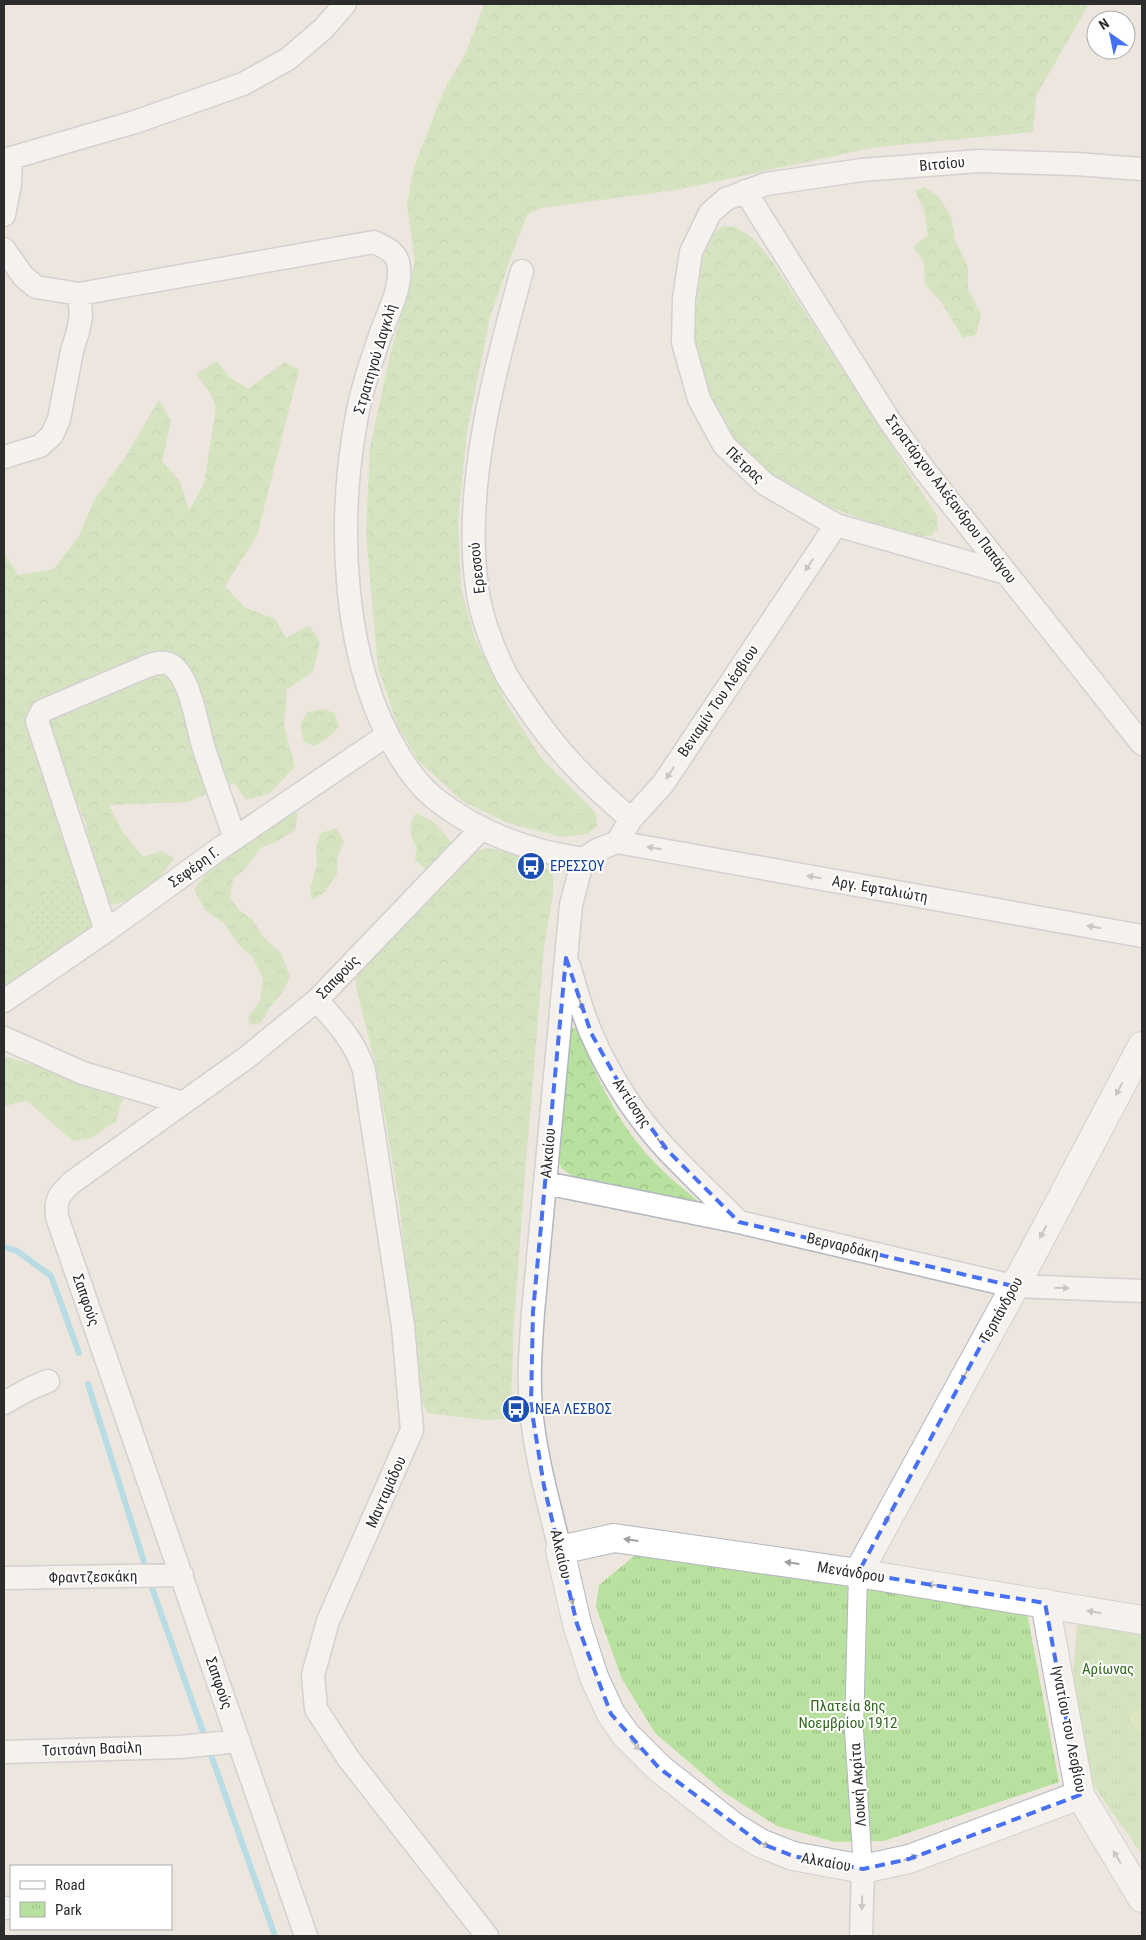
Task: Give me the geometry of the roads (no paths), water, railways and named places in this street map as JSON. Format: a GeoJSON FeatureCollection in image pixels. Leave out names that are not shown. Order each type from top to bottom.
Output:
{"type":"FeatureCollection","features":[{"type":"Feature","properties":{"kind":"street"},"geometry":{"type":"LineString","coordinates":[[4,215],[10,184],[7,159],[135,122],[243,84],[288,59],[323,29],[345,4]]}},
{"type":"Feature","properties":{"kind":"street","name":"Βιτσίου"},"geometry":{"type":"LineString","coordinates":[[745,192],[766,184],[862,170],[978,161],[1075,164],[1142,169]]}},
{"type":"Feature","properties":{"kind":"street","name":"Πέτρας"},"geometry":{"type":"LineString","coordinates":[[745,192],[726,199],[710,213],[691,252],[684,299],[683,342],[698,399],[724,445],[765,484],[836,525],[1006,573]]}},
{"type":"Feature","properties":{"kind":"street","name":"Στρατάρχου Αλέξανδρου Παπάγου"},"geometry":{"type":"LineString","coordinates":[[745,192],[889,420],[923,468],[1142,744]]}},
{"type":"Feature","properties":{"kind":"street","name":"Στρατηγού Δαγκλή"},"geometry":{"type":"LineString","coordinates":[[4,249],[23,276],[36,287],[80,294],[374,242],[390,250],[397,258],[399,268],[398,286],[370,368],[356,420],[349,467],[346,559],[350,606],[361,663],[386,735],[413,775],[432,796],[457,814],[482,828],[535,850],[583,859]]}},
{"type":"Feature","properties":{"kind":"street","name":"Ερεσσού"},"geometry":{"type":"LineString","coordinates":[[522,271],[505,334],[480,451],[475,492],[474,537],[477,588],[489,633],[504,672],[535,719],[565,758],[597,790],[631,819]]}},
{"type":"Feature","properties":{"kind":"street"},"geometry":{"type":"LineString","coordinates":[[4,457],[40,446],[52,435],[59,419],[81,316],[80,294]]}},
{"type":"Feature","properties":{"kind":"street","name":"Βενιαμίν Του Λέσβιου"},"geometry":{"type":"LineString","coordinates":[[617,842],[631,819],[663,784],[836,525]]}},
{"type":"Feature","properties":{"kind":"street"},"geometry":{"type":"LineString","coordinates":[[106,931],[39,727],[38,721],[42,711],[145,667],[159,662],[169,663],[178,670],[192,700],[203,745],[235,838]]}},
{"type":"Feature","properties":{"kind":"street","name":"Σεφέρη Γ."},"geometry":{"type":"LineString","coordinates":[[4,1001],[106,931],[235,838],[386,735]]}},
{"type":"Feature","properties":{"kind":"street","name":"Σαπφούς"},"geometry":{"type":"LineString","coordinates":[[306,1936],[231,1742],[182,1575],[57,1217],[56,1204],[61,1193],[71,1184],[266,1042],[317,1000],[482,828]]}},
{"type":"Feature","properties":{"kind":"street"},"geometry":{"type":"LineString","coordinates":[[583,859],[597,850],[617,842]]}},
{"type":"Feature","properties":{"kind":"street","name":"Αργ. Εφταλιώτη"},"geometry":{"type":"LineString","coordinates":[[617,842],[1142,936]]}},
{"type":"Feature","properties":{"kind":"street","name":"Αλκαίου"},"geometry":{"type":"LineString","coordinates":[[583,859],[571,905],[533,1312],[531,1406],[544,1486],[577,1624],[594,1677],[611,1714],[626,1736],[641,1751],[734,1827],[760,1843],[793,1856],[863,1869],[909,1859],[1080,1796]]}},
{"type":"Feature","properties":{"kind":"street","name":"Αντίσσης"},"geometry":{"type":"LineString","coordinates":[[566,958],[591,1033],[620,1087],[645,1124],[668,1151],[739,1222]]}},
{"type":"Feature","properties":{"kind":"street","name":"Μανταμάδου"},"geometry":{"type":"LineString","coordinates":[[317,1000],[346,1032],[358,1052],[364,1070],[403,1326],[412,1430],[328,1621],[313,1675],[316,1709],[348,1758],[487,1936]]}},
{"type":"Feature","properties":{"kind":"street"},"geometry":{"type":"LineString","coordinates":[[4,1038],[83,1073],[183,1103]]}},
{"type":"Feature","properties":{"kind":"street","name":"Τερπάνδρου"},"geometry":{"type":"LineString","coordinates":[[858,1573],[1142,1046]]}},
{"type":"Feature","properties":{"kind":"street","name":"Βερναρδάκη"},"geometry":{"type":"LineString","coordinates":[[545,1183],[739,1222],[1013,1286],[1142,1291]]}},
{"type":"Feature","properties":{"kind":"street"},"geometry":{"type":"LineString","coordinates":[[4,1403],[29,1388],[48,1381]]}},
{"type":"Feature","properties":{"kind":"street","name":"Μενάνδρου"},"geometry":{"type":"LineString","coordinates":[[560,1550],[614,1538],[858,1573],[1142,1620]]}},
{"type":"Feature","properties":{"kind":"street","name":"Λουκή Ακρίτα"},"geometry":{"type":"LineString","coordinates":[[858,1573],[854,1730],[863,1869],[861,1936]]}},
{"type":"Feature","properties":{"kind":"street","name":"Φραντζεσκάκη"},"geometry":{"type":"LineString","coordinates":[[4,1578],[182,1575]]}},
{"type":"Feature","properties":{"kind":"street","name":"Ιγνατίου του Λεσβίου"},"geometry":{"type":"LineString","coordinates":[[1045,1603],[1080,1796],[1142,1898]]}},
{"type":"Feature","properties":{"kind":"street","name":"Τσιτσάνη Βασίλη"},"geometry":{"type":"LineString","coordinates":[[4,1752],[180,1747],[231,1742]]}},
{"type":"Feature","properties":{"kind":"waterway"},"geometry":{"type":"LineString","coordinates":[[4,1247],[17,1251],[51,1276],[79,1353]]}},
{"type":"Feature","properties":{"kind":"waterway"},"geometry":{"type":"LineString","coordinates":[[88,1384],[144,1562]]}},
{"type":"Feature","properties":{"kind":"waterway"},"geometry":{"type":"LineString","coordinates":[[152,1588],[206,1740]]}},
{"type":"Feature","properties":{"kind":"waterway"},"geometry":{"type":"LineString","coordinates":[[209,1749],[275,1936]]}},
{"type":"Feature","properties":{"kind":"place","name":"ΕΡΕΣΣΟΥ"},"geometry":{"type":"Point","coordinates":[531,866]}},
{"type":"Feature","properties":{"kind":"place","name":"ΝΕΑ ΛΕΣΒΟΣ"},"geometry":{"type":"Point","coordinates":[516,1409]}},
{"type":"Feature","properties":{"kind":"park label","name":"Αρίωνας"},"geometry":{"type":"Point","coordinates":[1108,1669]}},
{"type":"Feature","properties":{"kind":"park label","name":"Πλατεία 8ης Νοεμβρίου 1912"},"geometry":{"type":"Point","coordinates":[848,1714]}}]}
